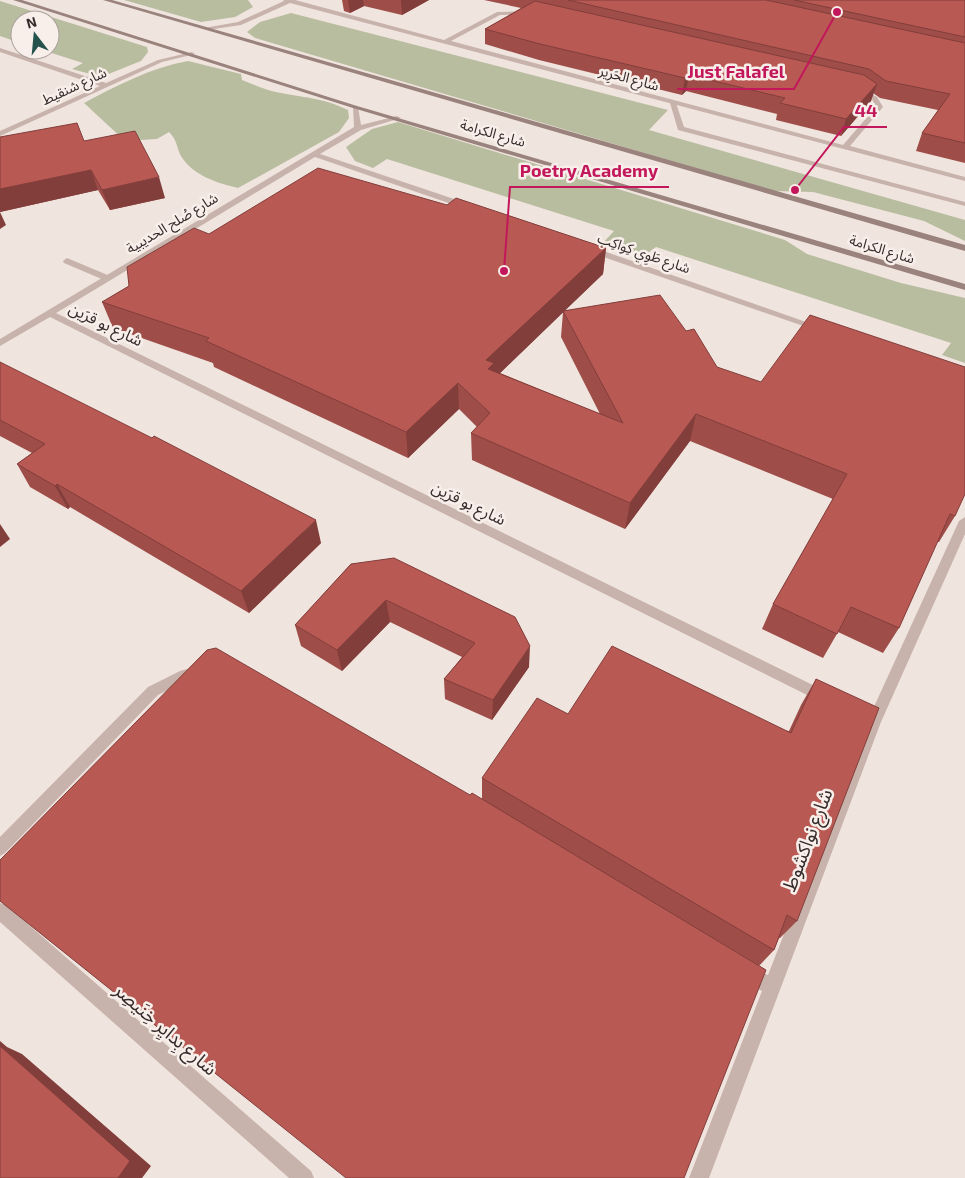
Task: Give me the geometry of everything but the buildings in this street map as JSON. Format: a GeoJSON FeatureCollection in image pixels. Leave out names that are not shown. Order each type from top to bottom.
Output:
{"type":"FeatureCollection","features":[{"type":"Feature","properties":{"kind":"main road","name":"شارع الكرامة"},"geometry":{"type":"LineString","coordinates":[[16,0],[355,107],[965,287]]}},
{"type":"Feature","properties":{"kind":"main road","name":"شارع الكرامة"},"geometry":{"type":"LineString","coordinates":[[106,0],[965,248]]}},
{"type":"Feature","properties":{"kind":"street"},"geometry":{"type":"LineString","coordinates":[[207,28],[239,24],[290,0]]}},
{"type":"Feature","properties":{"kind":"street","name":"شارع الحَرِير"},"geometry":{"type":"LineString","coordinates":[[290,0],[965,179]]}},
{"type":"Feature","properties":{"kind":"street"},"geometry":{"type":"LineString","coordinates":[[445,42],[499,13],[516,11],[544,14]]}},
{"type":"Feature","properties":{"kind":"street"},"geometry":{"type":"LineString","coordinates":[[237,37],[239,24]]}},
{"type":"Feature","properties":{"kind":"street"},"geometry":{"type":"LineString","coordinates":[[160,61],[166,46]]}},
{"type":"Feature","properties":{"kind":"street"},"geometry":{"type":"LineString","coordinates":[[0,50],[105,85]]}},
{"type":"Feature","properties":{"kind":"street","name":"شارع شنقيط"},"geometry":{"type":"LineString","coordinates":[[0,134],[160,61],[192,54]]}},
{"type":"Feature","properties":{"kind":"street"},"geometry":{"type":"LineString","coordinates":[[845,147],[880,107],[875,98],[861,89],[852,87]]}},
{"type":"Feature","properties":{"kind":"street"},"geometry":{"type":"LineString","coordinates":[[673,103],[681,128],[965,204]]}},
{"type":"Feature","properties":{"kind":"street"},"geometry":{"type":"LineString","coordinates":[[355,107],[358,128]]}},
{"type":"Feature","properties":{"kind":"street","name":"شارع صُلح الحديبية"},"geometry":{"type":"LineString","coordinates":[[0,342],[358,128],[397,118]]}},
{"type":"Feature","properties":{"kind":"street"},"geometry":{"type":"LineString","coordinates":[[314,154],[475,209]]}},
{"type":"Feature","properties":{"kind":"street","name":"شارع طَوِي كِواكِب"},"geometry":{"type":"LineString","coordinates":[[578,245],[824,329]]}},
{"type":"Feature","properties":{"kind":"street"},"geometry":{"type":"LineString","coordinates":[[67,261],[107,278]]}},
{"type":"Feature","properties":{"kind":"street","name":"شارع بو قرَين"},"geometry":{"type":"LineString","coordinates":[[49,314],[839,704]]}},
{"type":"Feature","properties":{"kind":"street","name":"شارع نواكشوط"},"geometry":{"type":"LineString","coordinates":[[699,1178],[772,988],[870,720],[965,521]]}},
{"type":"Feature","properties":{"kind":"street"},"geometry":{"type":"LineString","coordinates":[[0,848],[153,691],[184,675],[210,670]]}},
{"type":"Feature","properties":{"kind":"street","name":"شارع بِدايِر خِنَيصِر"},"geometry":{"type":"LineString","coordinates":[[0,911],[304,1178]]}},
{"type":"Feature","properties":{"kind":"street"},"geometry":{"type":"LineString","coordinates":[[738,967],[772,988]]}},
{"type":"Feature","properties":{"kind":"green space"},"geometry":{"type":"Polygon","coordinates":[[[124,0],[248,0],[253,7],[235,17],[201,22],[124,0]]]}},
{"type":"Feature","properties":{"kind":"green space"},"geometry":{"type":"Polygon","coordinates":[[[0,1],[29,10],[10,10],[10,40],[0,36],[0,1]]]}},
{"type":"Feature","properties":{"kind":"green space"},"geometry":{"type":"Polygon","coordinates":[[[291,13],[668,110],[649,130],[965,220],[965,241],[924,221],[813,192],[773,191],[255,38],[247,32],[260,22],[291,13]]]}},
{"type":"Feature","properties":{"kind":"green space"},"geometry":{"type":"Polygon","coordinates":[[[60,20],[147,47],[148,52],[141,61],[101,77],[72,69],[83,63],[60,56],[60,20]]]}},
{"type":"Feature","properties":{"kind":"green space"},"geometry":{"type":"Polygon","coordinates":[[[188,61],[241,74],[242,80],[268,90],[329,103],[348,110],[349,118],[339,132],[238,188],[214,181],[192,169],[181,156],[169,132],[157,139],[125,141],[84,103],[147,73],[188,61]]]}},
{"type":"Feature","properties":{"kind":"green space"},"geometry":{"type":"Polygon","coordinates":[[[398,122],[785,240],[807,254],[901,283],[965,298],[965,363],[942,355],[951,343],[656,247],[642,257],[602,244],[614,231],[387,159],[373,168],[355,161],[346,147],[372,129],[398,122]]]}},
{"type":"Feature","properties":{"kind":"place","name":"Just Falafel"},"geometry":{"type":"Point","coordinates":[837,12]}},
{"type":"Feature","properties":{"kind":"place","name":"44"},"geometry":{"type":"Point","coordinates":[795,190]}},
{"type":"Feature","properties":{"kind":"place","name":"Poetry Academy"},"geometry":{"type":"Point","coordinates":[504,271]}}]}
